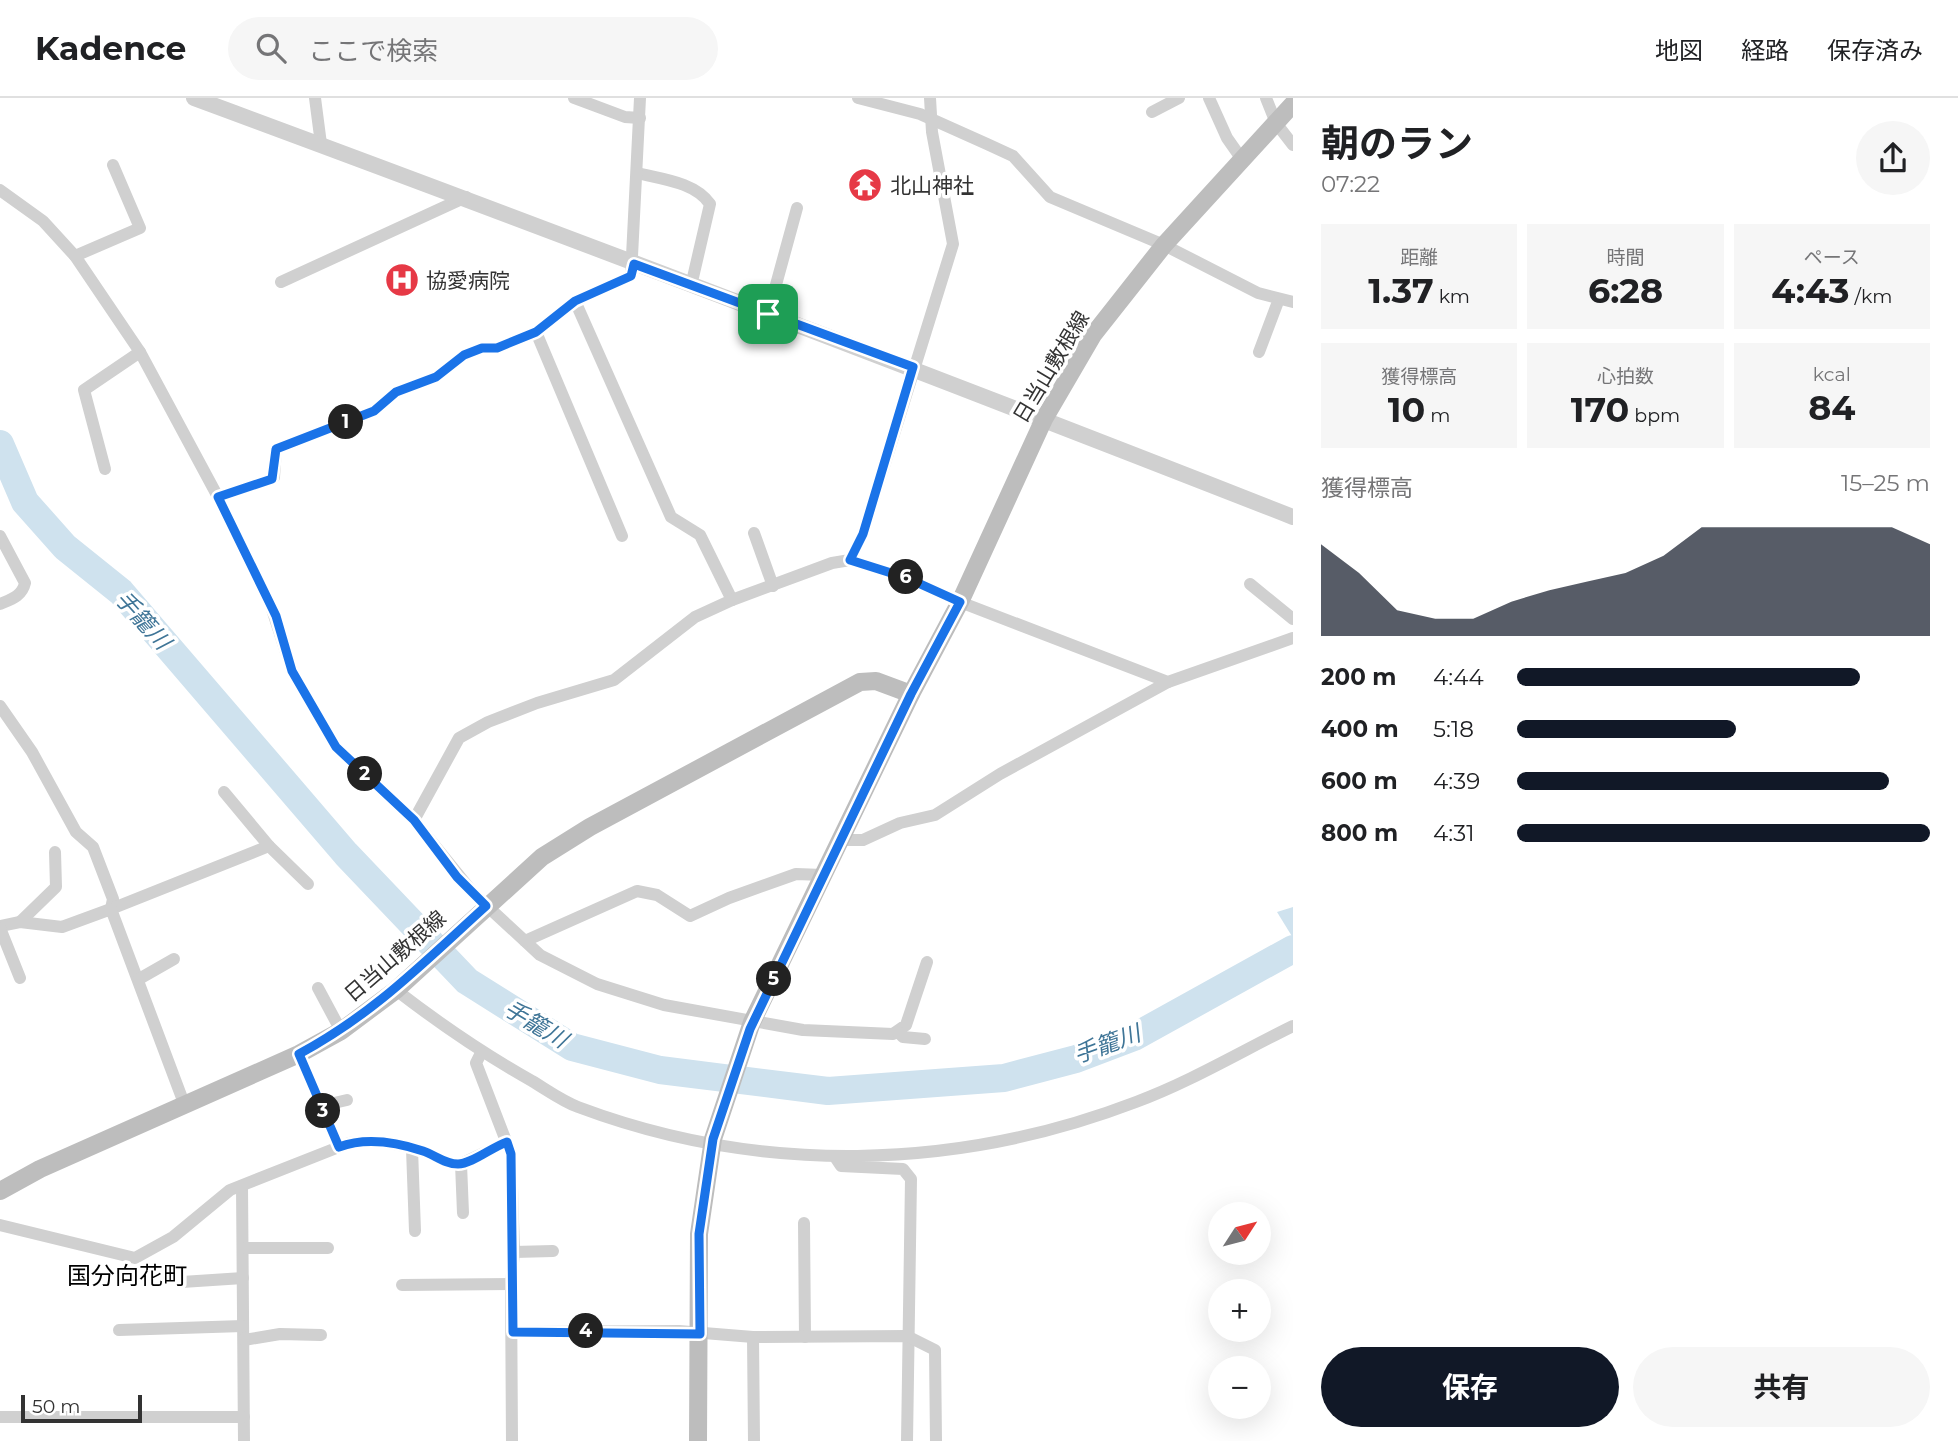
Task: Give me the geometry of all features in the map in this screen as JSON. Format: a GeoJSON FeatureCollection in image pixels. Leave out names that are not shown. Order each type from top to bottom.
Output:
{"type":"FeatureCollection","features":[{"type":"Feature","properties":{"kind":"main road","name":"日当山敷根線"},"geometry":{"type":"LineString","coordinates":[[698,1441],[699,1234],[713,1143],[751,1026],[911,694],[960,602],[1044,419],[1093,335],[1164,245],[1293,104]]}},
{"type":"Feature","properties":{"kind":"main road","name":"日当山敷根線"},"geometry":{"type":"LineString","coordinates":[[0,1191],[40,1169],[299,1054],[341,1031],[398,988],[519,874],[566,841],[860,682],[876,681],[911,694]]}},
{"type":"Feature","properties":{"kind":"street"},"geometry":{"type":"LineString","coordinates":[[195,98],[466,197],[691,286],[913,367],[1293,517]]}},
{"type":"Feature","properties":{"kind":"street"},"geometry":{"type":"LineString","coordinates":[[315,98],[321,145]]}},
{"type":"Feature","properties":{"kind":"street"},"geometry":{"type":"LineString","coordinates":[[573,98],[625,117],[640,118]]}},
{"type":"Feature","properties":{"kind":"street"},"geometry":{"type":"LineString","coordinates":[[218,497],[272,479],[276,449],[374,411],[396,392],[436,377],[464,355],[482,348],[497,348],[536,332],[575,301],[631,276],[634,264],[640,98]]}},
{"type":"Feature","properties":{"kind":"street"},"geometry":{"type":"LineString","coordinates":[[858,98],[920,114],[1013,156],[1050,197],[1164,245],[1258,293],[1293,302]]}},
{"type":"Feature","properties":{"kind":"street"},"geometry":{"type":"LineString","coordinates":[[850,560],[863,534],[953,244],[931,121],[930,98]]}},
{"type":"Feature","properties":{"kind":"street"},"geometry":{"type":"LineString","coordinates":[[1152,112],[1179,98]]}},
{"type":"Feature","properties":{"kind":"street"},"geometry":{"type":"LineString","coordinates":[[1209,98],[1227,138],[1241,158]]}},
{"type":"Feature","properties":{"kind":"street"},"geometry":{"type":"LineString","coordinates":[[1266,98],[1276,123],[1293,145]]}},
{"type":"Feature","properties":{"kind":"street"},"geometry":{"type":"LineString","coordinates":[[75,256],[140,228],[113,165]]}},
{"type":"Feature","properties":{"kind":"street"},"geometry":{"type":"LineString","coordinates":[[637,173],[677,183],[708,201],[711,210],[691,286]]}},
{"type":"Feature","properties":{"kind":"street"},"geometry":{"type":"LineString","coordinates":[[0,190],[43,220],[75,256],[140,352],[218,497],[276,616],[292,671],[336,747],[414,820],[481,910],[540,955],[597,984],[664,1005],[751,1026],[898,1032],[906,1025],[928,962]]}},
{"type":"Feature","properties":{"kind":"street"},"geometry":{"type":"LineString","coordinates":[[281,282],[466,197]]}},
{"type":"Feature","properties":{"kind":"street"},"geometry":{"type":"LineString","coordinates":[[768,314],[797,208]]}},
{"type":"Feature","properties":{"kind":"street"},"geometry":{"type":"LineString","coordinates":[[1259,352],[1279,299]]}},
{"type":"Feature","properties":{"kind":"street"},"geometry":{"type":"LineString","coordinates":[[575,301],[671,517],[700,535],[732,600]]}},
{"type":"Feature","properties":{"kind":"street"},"geometry":{"type":"LineString","coordinates":[[536,332],[622,536]]}},
{"type":"Feature","properties":{"kind":"street"},"geometry":{"type":"LineString","coordinates":[[105,469],[84,390],[140,352]]}},
{"type":"Feature","properties":{"kind":"street"},"geometry":{"type":"LineString","coordinates":[[754,533],[773,586]]}},
{"type":"Feature","properties":{"kind":"street"},"geometry":{"type":"LineString","coordinates":[[0,536],[25,583],[23,591],[16,598],[0,604]]}},
{"type":"Feature","properties":{"kind":"street"},"geometry":{"type":"LineString","coordinates":[[414,820],[459,738],[488,722],[537,703],[603,686],[634,666],[695,617],[732,600],[832,563],[850,560],[907,578],[960,602],[1168,682]]}},
{"type":"Feature","properties":{"kind":"street"},"geometry":{"type":"LineString","coordinates":[[1250,584],[1293,620]]}},
{"type":"Feature","properties":{"kind":"street"},"geometry":{"type":"LineString","coordinates":[[842,840],[863,840],[900,823],[935,815],[1000,774],[1168,682],[1293,638]]}},
{"type":"Feature","properties":{"kind":"street"},"geometry":{"type":"LineString","coordinates":[[0,706],[32,752],[76,832],[93,847],[113,899],[111,909],[185,1106]]}},
{"type":"Feature","properties":{"kind":"street"},"geometry":{"type":"LineString","coordinates":[[224,792],[269,846],[308,884]]}},
{"type":"Feature","properties":{"kind":"street"},"geometry":{"type":"LineString","coordinates":[[20,978],[0,927],[20,922],[62,927],[269,846]]}},
{"type":"Feature","properties":{"kind":"street"},"geometry":{"type":"LineString","coordinates":[[20,922],[57,887],[55,852]]}},
{"type":"Feature","properties":{"kind":"street"},"geometry":{"type":"LineString","coordinates":[[525,941],[638,891],[657,895],[690,916],[729,898],[796,874],[823,875]]}},
{"type":"Feature","properties":{"kind":"street"},"geometry":{"type":"LineString","coordinates":[[139,979],[174,958]]}},
{"type":"Feature","properties":{"kind":"street"},"geometry":{"type":"LineString","coordinates":[[318,988],[341,1031]]}},
{"type":"Feature","properties":{"kind":"street"},"geometry":{"type":"LineString","coordinates":[[398,988],[481,1053],[576,1106],[713,1143],[835,1157],[913,1155],[1031,1135],[1083,1121],[1138,1102],[1293,1026]]}},
{"type":"Feature","properties":{"kind":"street"},"geometry":{"type":"LineString","coordinates":[[898,1032],[902,1037],[925,1039]]}},
{"type":"Feature","properties":{"kind":"street"},"geometry":{"type":"LineString","coordinates":[[481,1053],[476,1063],[511,1154],[514,1252],[511,1283],[512,1441]]}},
{"type":"Feature","properties":{"kind":"street"},"geometry":{"type":"LineString","coordinates":[[299,1054],[339,1147]]}},
{"type":"Feature","properties":{"kind":"street"},"geometry":{"type":"LineString","coordinates":[[321,1106],[347,1100]]}},
{"type":"Feature","properties":{"kind":"street"},"geometry":{"type":"LineString","coordinates":[[0,1226],[135,1258],[173,1237],[223,1195],[339,1147],[371,1140],[461,1164],[507,1142]]}},
{"type":"Feature","properties":{"kind":"street"},"geometry":{"type":"LineString","coordinates":[[412,1149],[415,1231]]}},
{"type":"Feature","properties":{"kind":"street"},"geometry":{"type":"LineString","coordinates":[[835,1157],[841,1166],[903,1168],[911,1179],[907,1441]]}},
{"type":"Feature","properties":{"kind":"street"},"geometry":{"type":"LineString","coordinates":[[461,1164],[463,1213]]}},
{"type":"Feature","properties":{"kind":"street"},"geometry":{"type":"LineString","coordinates":[[242,1186],[244,1441]]}},
{"type":"Feature","properties":{"kind":"street"},"geometry":{"type":"LineString","coordinates":[[804,1223],[805,1337]]}},
{"type":"Feature","properties":{"kind":"street"},"geometry":{"type":"LineString","coordinates":[[244,1248],[328,1248]]}},
{"type":"Feature","properties":{"kind":"street"},"geometry":{"type":"LineString","coordinates":[[514,1252],[553,1251]]}},
{"type":"Feature","properties":{"kind":"street"},"geometry":{"type":"LineString","coordinates":[[182,1282],[243,1278]]}},
{"type":"Feature","properties":{"kind":"street"},"geometry":{"type":"LineString","coordinates":[[402,1285],[511,1283]]}},
{"type":"Feature","properties":{"kind":"street"},"geometry":{"type":"LineString","coordinates":[[119,1330],[243,1326]]}},
{"type":"Feature","properties":{"kind":"street"},"geometry":{"type":"LineString","coordinates":[[513,1332],[753,1337],[907,1336],[935,1349],[936,1441]]}},
{"type":"Feature","properties":{"kind":"street"},"geometry":{"type":"LineString","coordinates":[[244,1340],[280,1334],[321,1335]]}},
{"type":"Feature","properties":{"kind":"street"},"geometry":{"type":"LineString","coordinates":[[753,1337],[754,1441]]}},
{"type":"Feature","properties":{"kind":"street"},"geometry":{"type":"LineString","coordinates":[[0,1417],[244,1417]]}},
{"type":"Feature","properties":{"kind":"water"},"geometry":{"type":"Polygon","coordinates":[[[1293,907],[1293,938],[1277,912],[1293,907]]]}},
{"type":"Feature","properties":{"kind":"waterway","name":"手籠川"},"geometry":{"type":"LineString","coordinates":[[0,444],[25,502],[65,547],[121,592],[346,854],[467,981],[572,1047],[660,1070],[828,1091],[1004,1078],[1076,1059],[1134,1037],[1293,949]]}},
{"type":"Feature","properties":{"kind":"place","name":"北山神社"},"geometry":{"type":"Point","coordinates":[865,185]}},
{"type":"Feature","properties":{"kind":"place","name":"協愛病院"},"geometry":{"type":"Point","coordinates":[402,280]}},
{"type":"Feature","properties":{"kind":"district","name":"国分向花町"},"geometry":{"type":"Point","coordinates":[127,1275]}},
{"type":"Feature","properties":{"kind":"route"},"geometry":{"type":"LineString","coordinates":[[634,264],[768,314],[913,367],[863,534],[850,560],[881,568],[960,602],[911,694],[750,1029],[713,1139],[699,1234],[700,1334],[679,1331],[513,1332],[511,1154],[507,1142],[461,1164],[450,1163],[422,1150],[379,1141],[363,1140],[339,1147],[299,1054],[341,1031],[387,998],[486,906],[457,877],[414,820],[336,747],[292,671],[276,616],[218,497],[272,479],[276,449],[374,411],[386,398],[436,377],[464,355],[482,348],[497,348],[536,332],[575,301],[631,276],[634,264]]}}]}
